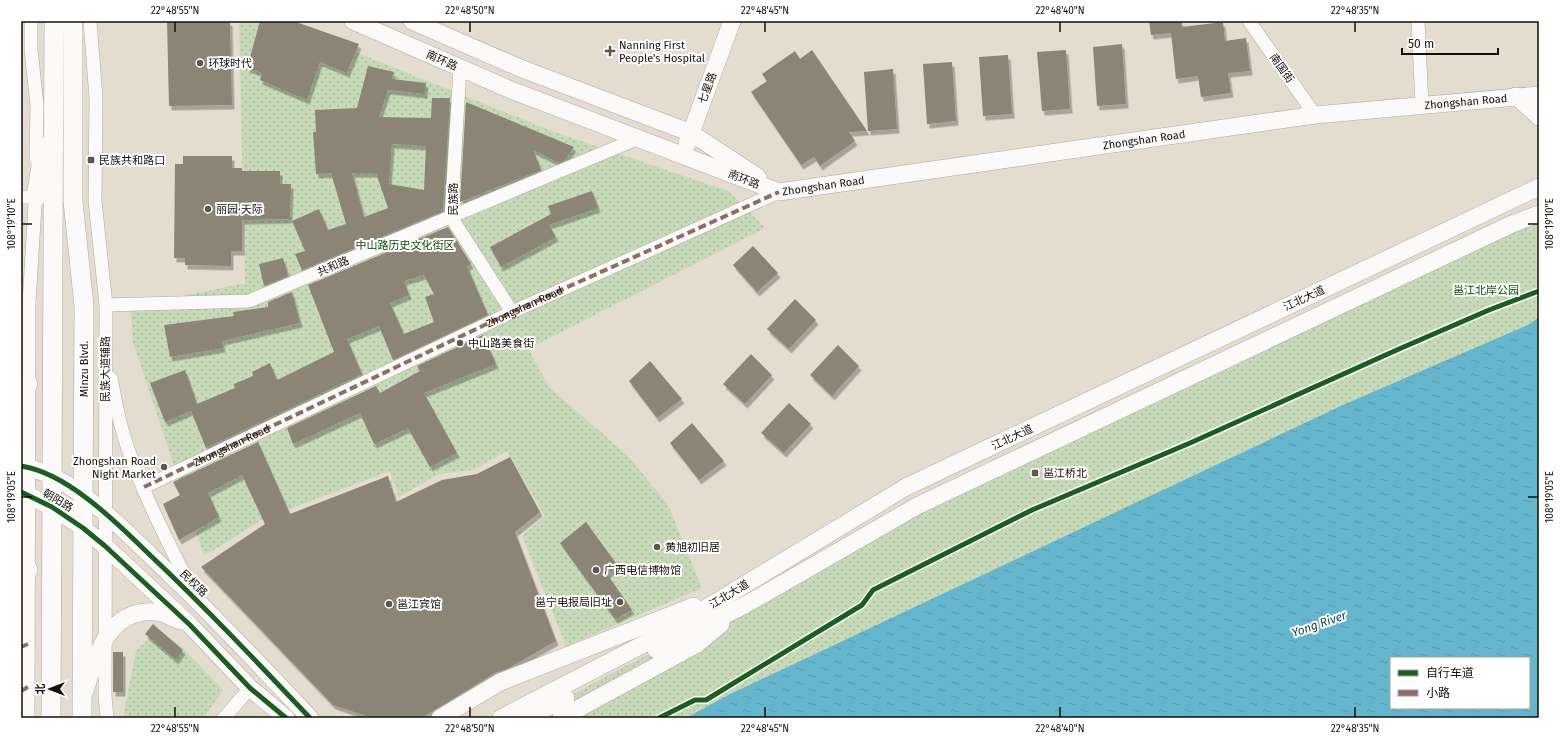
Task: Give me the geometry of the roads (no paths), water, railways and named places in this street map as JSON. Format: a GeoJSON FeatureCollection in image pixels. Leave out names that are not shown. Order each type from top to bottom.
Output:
{"type":"FeatureCollection","features":[{"type":"Feature","properties":{"kind":"highway"},"geometry":{"type":"LineString","coordinates":[[51,718],[54,21]]}},
{"type":"Feature","properties":{"kind":"highway","name":"Minzu Blvd."},"geometry":{"type":"LineString","coordinates":[[73,21],[72,201],[84,306],[82,710]]}},
{"type":"Feature","properties":{"kind":"highway"},"geometry":{"type":"LineString","coordinates":[[29,197],[54,89]]}},
{"type":"Feature","properties":{"kind":"main road","name":"南环路"},"geometry":{"type":"LineString","coordinates":[[353,21],[511,90],[779,192]]}},
{"type":"Feature","properties":{"kind":"main road","name":"南环路"},"geometry":{"type":"LineString","coordinates":[[412,21],[520,68],[691,133],[779,192]]}},
{"type":"Feature","properties":{"kind":"main road","name":"七星路"},"geometry":{"type":"LineString","coordinates":[[683,155],[732,21]]}},
{"type":"Feature","properties":{"kind":"main road","name":"Zhongshan Road"},"geometry":{"type":"LineString","coordinates":[[779,192],[1315,115],[1539,95]]}},
{"type":"Feature","properties":{"kind":"main road"},"geometry":{"type":"LineString","coordinates":[[1516,96],[1539,117]]}},
{"type":"Feature","properties":{"kind":"main road","name":"江北大道"},"geometry":{"type":"LineString","coordinates":[[527,718],[667,638],[734,591],[906,487],[1537,186]]}},
{"type":"Feature","properties":{"kind":"main road","name":"江北大道"},"geometry":{"type":"LineString","coordinates":[[501,718],[667,638],[745,605],[917,506],[1512,224],[1539,214]]}},
{"type":"Feature","properties":{"kind":"main road"},"geometry":{"type":"LineString","coordinates":[[21,402],[29,384]]}},
{"type":"Feature","properties":{"kind":"main road","name":"朝阳路"},"geometry":{"type":"LineString","coordinates":[[25,466],[52,476]]}},
{"type":"Feature","properties":{"kind":"main road","name":"民权路"},"geometry":{"type":"LineString","coordinates":[[52,476],[83,496],[105,513],[197,599],[310,718]]}},
{"type":"Feature","properties":{"kind":"main road","name":"朝阳路"},"geometry":{"type":"LineString","coordinates":[[25,493],[52,507],[83,528]]}},
{"type":"Feature","properties":{"kind":"main road"},"geometry":{"type":"LineString","coordinates":[[83,528],[105,546],[190,625],[250,688],[286,718]]}},
{"type":"Feature","properties":{"kind":"main road"},"geometry":{"type":"LineString","coordinates":[[21,553],[29,570]]}},
{"type":"Feature","properties":{"kind":"main road"},"geometry":{"type":"LineString","coordinates":[[440,718],[500,682],[734,591]]}},
{"type":"Feature","properties":{"kind":"main road"},"geometry":{"type":"LineString","coordinates":[[561,718],[697,644],[745,605]]}},
{"type":"Feature","properties":{"kind":"main road"},"geometry":{"type":"LineString","coordinates":[[82,710],[96,656],[105,639],[115,626],[133,614],[158,612],[190,625]]}},
{"type":"Feature","properties":{"kind":"street"},"geometry":{"type":"LineString","coordinates":[[28,718],[25,689],[25,645],[29,570],[25,466],[29,384],[25,301],[29,197],[37,105],[31,50],[31,21]]}},
{"type":"Feature","properties":{"kind":"street","name":"民族大道辅路"},"geometry":{"type":"LineString","coordinates":[[90,21],[96,98],[96,201],[106,305],[105,696],[107,718]]}},
{"type":"Feature","properties":{"kind":"street","name":"南国街"},"geometry":{"type":"LineString","coordinates":[[1249,21],[1315,115]]}},
{"type":"Feature","properties":{"kind":"street"},"geometry":{"type":"LineString","coordinates":[[1418,21],[1422,105]]}},
{"type":"Feature","properties":{"kind":"street","name":"民族路"},"geometry":{"type":"LineString","coordinates":[[460,68],[451,217],[512,312]]}},
{"type":"Feature","properties":{"kind":"street","name":"共和路"},"geometry":{"type":"LineString","coordinates":[[106,305],[249,301],[639,138]]}},
{"type":"Feature","properties":{"kind":"street","name":"Zhongshan Road"},"geometry":{"type":"LineString","coordinates":[[144,487],[512,312],[779,192]]}},
{"type":"Feature","properties":{"kind":"street"},"geometry":{"type":"LineString","coordinates":[[105,355],[121,426],[162,531],[197,599]]}},
{"type":"Feature","properties":{"kind":"street"},"geometry":{"type":"LineString","coordinates":[[224,718],[250,688]]}},
{"type":"Feature","properties":{"kind":"water","name":"Yong River"},"geometry":{"type":"Polygon","coordinates":[[[1539,317],[1539,718],[686,718],[730,694],[1345,404],[1530,324],[1539,317]]]}},
{"type":"Feature","properties":{"kind":"place","name":"Nanning First People's Hospital"},"geometry":{"type":"Point","coordinates":[610,51]}},
{"type":"Feature","properties":{"kind":"place","name":"环球时代"},"geometry":{"type":"Point","coordinates":[200,63]}},
{"type":"Feature","properties":{"kind":"place","name":"民族共和路口"},"geometry":{"type":"Point","coordinates":[91,160]}},
{"type":"Feature","properties":{"kind":"place","name":"丽园·天际"},"geometry":{"type":"Point","coordinates":[208,209]}},
{"type":"Feature","properties":{"kind":"place","name":"中山路美食街"},"geometry":{"type":"Point","coordinates":[460,343]}},
{"type":"Feature","properties":{"kind":"place","name":"Zhongshan Road Night Market"},"geometry":{"type":"Point","coordinates":[164,467]}},
{"type":"Feature","properties":{"kind":"place","name":"邕江桥北"},"geometry":{"type":"Point","coordinates":[1035,473]}},
{"type":"Feature","properties":{"kind":"place","name":"黄旭初旧居"},"geometry":{"type":"Point","coordinates":[657,547]}},
{"type":"Feature","properties":{"kind":"place","name":"广西电信博物馆"},"geometry":{"type":"Point","coordinates":[596,570]}},
{"type":"Feature","properties":{"kind":"place","name":"邕宁电报局旧址"},"geometry":{"type":"Point","coordinates":[620,602]}},
{"type":"Feature","properties":{"kind":"place","name":"邕江宾馆"},"geometry":{"type":"Point","coordinates":[389,604]}},
{"type":"Feature","properties":{"kind":"park label","name":"中山路历史文化街区"},"geometry":{"type":"Point","coordinates":[405,245]}},
{"type":"Feature","properties":{"kind":"park label","name":"邕江北岸公园"},"geometry":{"type":"Point","coordinates":[1486,290]}}]}
